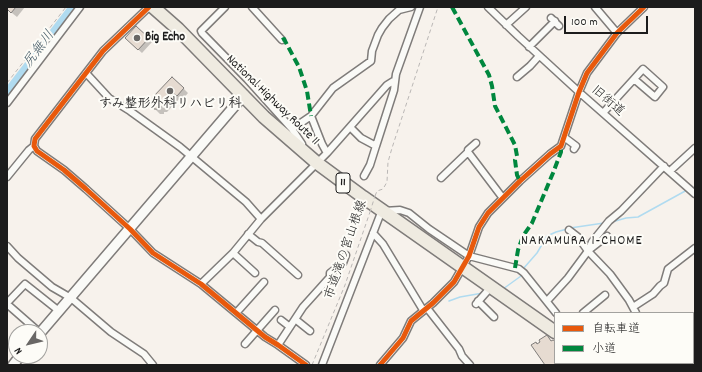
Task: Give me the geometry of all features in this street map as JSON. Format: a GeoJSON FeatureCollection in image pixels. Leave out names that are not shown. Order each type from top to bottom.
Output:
{"type":"FeatureCollection","features":[{"type":"Feature","properties":{"kind":"highway","name":"National Highway Route 11"},"geometry":{"type":"LineString","coordinates":[[153,7],[178,29],[264,117],[318,164],[378,211],[463,268],[487,291],[554,331]]}},
{"type":"Feature","properties":{"kind":"street"},"geometry":{"type":"LineString","coordinates":[[7,103],[80,7]]}},
{"type":"Feature","properties":{"kind":"street"},"geometry":{"type":"LineString","coordinates":[[149,7],[103,51],[35,139],[34,146],[37,151],[64,170],[130,229],[153,252],[201,284],[237,312],[265,337],[278,344],[306,365]]}},
{"type":"Feature","properties":{"kind":"street"},"geometry":{"type":"LineString","coordinates":[[225,7],[201,31],[202,33],[247,79],[292,130],[302,145],[301,149]]}},
{"type":"Feature","properties":{"kind":"street"},"geometry":{"type":"LineString","coordinates":[[252,7],[282,40]]}},
{"type":"Feature","properties":{"kind":"street"},"geometry":{"type":"LineString","coordinates":[[292,130],[311,116],[333,88],[371,61],[372,51],[382,28],[394,9],[410,7]]}},
{"type":"Feature","properties":{"kind":"street"},"geometry":{"type":"LineString","coordinates":[[364,176],[370,165],[394,90],[396,74],[420,7]]}},
{"type":"Feature","properties":{"kind":"street","name":"旧街道"},"geometry":{"type":"LineString","coordinates":[[488,7],[529,47],[695,194]]}},
{"type":"Feature","properties":{"kind":"street"},"geometry":{"type":"LineString","coordinates":[[506,25],[526,7]]}},
{"type":"Feature","properties":{"kind":"street"},"geometry":{"type":"LineString","coordinates":[[595,7],[617,33]]}},
{"type":"Feature","properties":{"kind":"street"},"geometry":{"type":"LineString","coordinates":[[380,365],[403,338],[411,321],[454,282],[469,256],[479,227],[488,213],[502,197],[561,146],[587,73],[617,33],[644,7]]}},
{"type":"Feature","properties":{"kind":"street"},"geometry":{"type":"LineString","coordinates":[[529,47],[555,22]]}},
{"type":"Feature","properties":{"kind":"street"},"geometry":{"type":"LineString","coordinates":[[540,25],[545,31]]}},
{"type":"Feature","properties":{"kind":"street"},"geometry":{"type":"LineString","coordinates":[[517,77],[539,56]]}},
{"type":"Feature","properties":{"kind":"street"},"geometry":{"type":"LineString","coordinates":[[603,113],[643,69],[663,87],[655,97],[634,79]]}},
{"type":"Feature","properties":{"kind":"street"},"geometry":{"type":"LineString","coordinates":[[86,73],[109,98],[130,111],[180,147],[246,202],[261,219]]}},
{"type":"Feature","properties":{"kind":"street"},"geometry":{"type":"LineString","coordinates":[[201,284],[233,253],[261,219],[318,164],[387,85],[395,80]]}},
{"type":"Feature","properties":{"kind":"street"},"geometry":{"type":"LineString","coordinates":[[48,324],[244,95]]}},
{"type":"Feature","properties":{"kind":"street"},"geometry":{"type":"LineString","coordinates":[[311,116],[327,153]]}},
{"type":"Feature","properties":{"kind":"street"},"geometry":{"type":"LineString","coordinates":[[350,126],[361,138],[376,146]]}},
{"type":"Feature","properties":{"kind":"street"},"geometry":{"type":"LineString","coordinates":[[564,137],[576,146],[574,149]]}},
{"type":"Feature","properties":{"kind":"street"},"geometry":{"type":"LineString","coordinates":[[441,178],[476,143]]}},
{"type":"Feature","properties":{"kind":"street"},"geometry":{"type":"LineString","coordinates":[[7,177],[34,146]]}},
{"type":"Feature","properties":{"kind":"street"},"geometry":{"type":"LineString","coordinates":[[670,171],[695,148]]}},
{"type":"Feature","properties":{"kind":"street"},"geometry":{"type":"LineString","coordinates":[[468,152],[502,197]]}},
{"type":"Feature","properties":{"kind":"street"},"geometry":{"type":"LineString","coordinates":[[547,300],[568,278],[588,251],[592,242],[609,221],[621,211],[664,166]]}},
{"type":"Feature","properties":{"kind":"street"},"geometry":{"type":"LineString","coordinates":[[322,365],[373,232],[378,211],[400,210],[409,214],[469,256],[519,269],[547,300],[555,312]]}},
{"type":"Feature","properties":{"kind":"street"},"geometry":{"type":"LineString","coordinates":[[569,230],[578,237],[588,251],[610,274],[634,310],[664,283],[668,269],[695,248]]}},
{"type":"Feature","properties":{"kind":"street"},"geometry":{"type":"LineString","coordinates":[[373,232],[383,244],[425,309],[459,349],[462,356],[470,365]]}},
{"type":"Feature","properties":{"kind":"street"},"geometry":{"type":"LineString","coordinates":[[248,234],[258,242],[262,243],[298,275]]}},
{"type":"Feature","properties":{"kind":"street"},"geometry":{"type":"LineString","coordinates":[[588,251],[607,236]]}},
{"type":"Feature","properties":{"kind":"street"},"geometry":{"type":"LineString","coordinates":[[7,246],[18,258],[52,287],[71,298],[111,332],[144,354],[153,365]]}},
{"type":"Feature","properties":{"kind":"street"},"geometry":{"type":"LineString","coordinates":[[233,253],[255,273]]}},
{"type":"Feature","properties":{"kind":"street"},"geometry":{"type":"LineString","coordinates":[[278,344],[303,308],[330,277],[330,273],[343,263],[346,255]]}},
{"type":"Feature","properties":{"kind":"street"},"geometry":{"type":"LineString","coordinates":[[237,312],[264,282]]}},
{"type":"Feature","properties":{"kind":"street"},"geometry":{"type":"LineString","coordinates":[[30,324],[7,303],[25,284],[59,311]]}},
{"type":"Feature","properties":{"kind":"street"},"geometry":{"type":"LineString","coordinates":[[487,291],[477,302],[494,317]]}},
{"type":"Feature","properties":{"kind":"street"},"geometry":{"type":"LineString","coordinates":[[584,312],[605,295]]}},
{"type":"Feature","properties":{"kind":"street"},"geometry":{"type":"LineString","coordinates":[[245,344],[275,310]]}},
{"type":"Feature","properties":{"kind":"street"},"geometry":{"type":"LineString","coordinates":[[295,319],[310,331]]}},
{"type":"Feature","properties":{"kind":"street"},"geometry":{"type":"LineString","coordinates":[[281,320],[290,327]]}},
{"type":"Feature","properties":{"kind":"path"},"geometry":{"type":"LineString","coordinates":[[7,83],[66,7]]}},
{"type":"Feature","properties":{"kind":"building"},"geometry":{"type":"Polygon","coordinates":[[[7,7],[16,7],[11,13],[7,7]]]}},
{"type":"Feature","properties":{"kind":"building","name":"Big Echo"},"geometry":{"type":"Polygon","coordinates":[[[136,26],[149,38],[138,50],[125,38],[136,26]]]}},
{"type":"Feature","properties":{"kind":"building","name":"すみ整形外科リハビリ科"},"geometry":{"type":"Polygon","coordinates":[[[172,77],[184,88],[177,96],[174,94],[162,107],[160,107],[160,109],[154,109],[152,102],[153,97],[172,77]]]}},
{"type":"Feature","properties":{"kind":"building"},"geometry":{"type":"Polygon","coordinates":[[[547,335],[551,341],[554,340],[554,364],[562,364],[545,365],[531,345],[536,342],[537,344],[540,342],[539,340],[547,335]]]}},
{"type":"Feature","properties":{"kind":"building"},"geometry":{"type":"Polygon","coordinates":[[[610,364],[634,365],[611,365],[610,364]]]}},
{"type":"Feature","properties":{"kind":"waterway","name":"尻無川"},"geometry":{"type":"LineString","coordinates":[[7,94],[74,7]]}},
{"type":"Feature","properties":{"kind":"waterway"},"geometry":{"type":"LineString","coordinates":[[612,222],[626,218],[638,217],[687,190],[688,191]]}},
{"type":"Feature","properties":{"kind":"waterway"},"geometry":{"type":"LineString","coordinates":[[570,228],[604,223]]}},
{"type":"Feature","properties":{"kind":"waterway"},"geometry":{"type":"LineString","coordinates":[[523,269],[537,253],[547,236],[567,229]]}},
{"type":"Feature","properties":{"kind":"waterway"},"geometry":{"type":"LineString","coordinates":[[503,289],[521,276]]}},
{"type":"Feature","properties":{"kind":"waterway"},"geometry":{"type":"LineString","coordinates":[[449,301],[460,297],[483,293]]}},
{"type":"Feature","properties":{"kind":"waterway"},"geometry":{"type":"LineString","coordinates":[[384,365],[389,359]]}},
{"type":"Feature","properties":{"kind":"marked path"},"geometry":{"type":"LineString","coordinates":[[452,7],[489,75],[495,106],[515,145],[517,156],[515,160],[517,175],[520,181]]}},
{"type":"Feature","properties":{"kind":"marked path"},"geometry":{"type":"LineString","coordinates":[[282,40],[284,39],[299,67],[307,91],[311,116]]}},
{"type":"Feature","properties":{"kind":"marked path"},"geometry":{"type":"LineString","coordinates":[[515,268],[518,250],[523,236],[532,223],[561,152],[561,146]]}},
{"type":"Feature","properties":{"kind":"cycle path"},"geometry":{"type":"LineString","coordinates":[[149,7],[103,51],[35,139],[34,146],[37,151],[64,170],[86,189],[130,229],[153,253],[201,284],[265,337],[306,365]]}},
{"type":"Feature","properties":{"kind":"cycle path"},"geometry":{"type":"LineString","coordinates":[[380,365],[403,338],[411,321],[433,303],[454,282],[469,256],[479,227],[488,213],[520,181],[561,146],[587,73],[617,33],[644,7]]}},
{"type":"Feature","properties":{"kind":"place","name":"Big Echo"},"geometry":{"type":"Point","coordinates":[137,38]}},
{"type":"Feature","properties":{"kind":"place","name":"すみ整形外科リハビリ科"},"geometry":{"type":"Point","coordinates":[170,91]}},
{"type":"Feature","properties":{"kind":"district","name":"NAKAMURA 1-CHOME"},"geometry":{"type":"Point","coordinates":[582,242]}}]}
